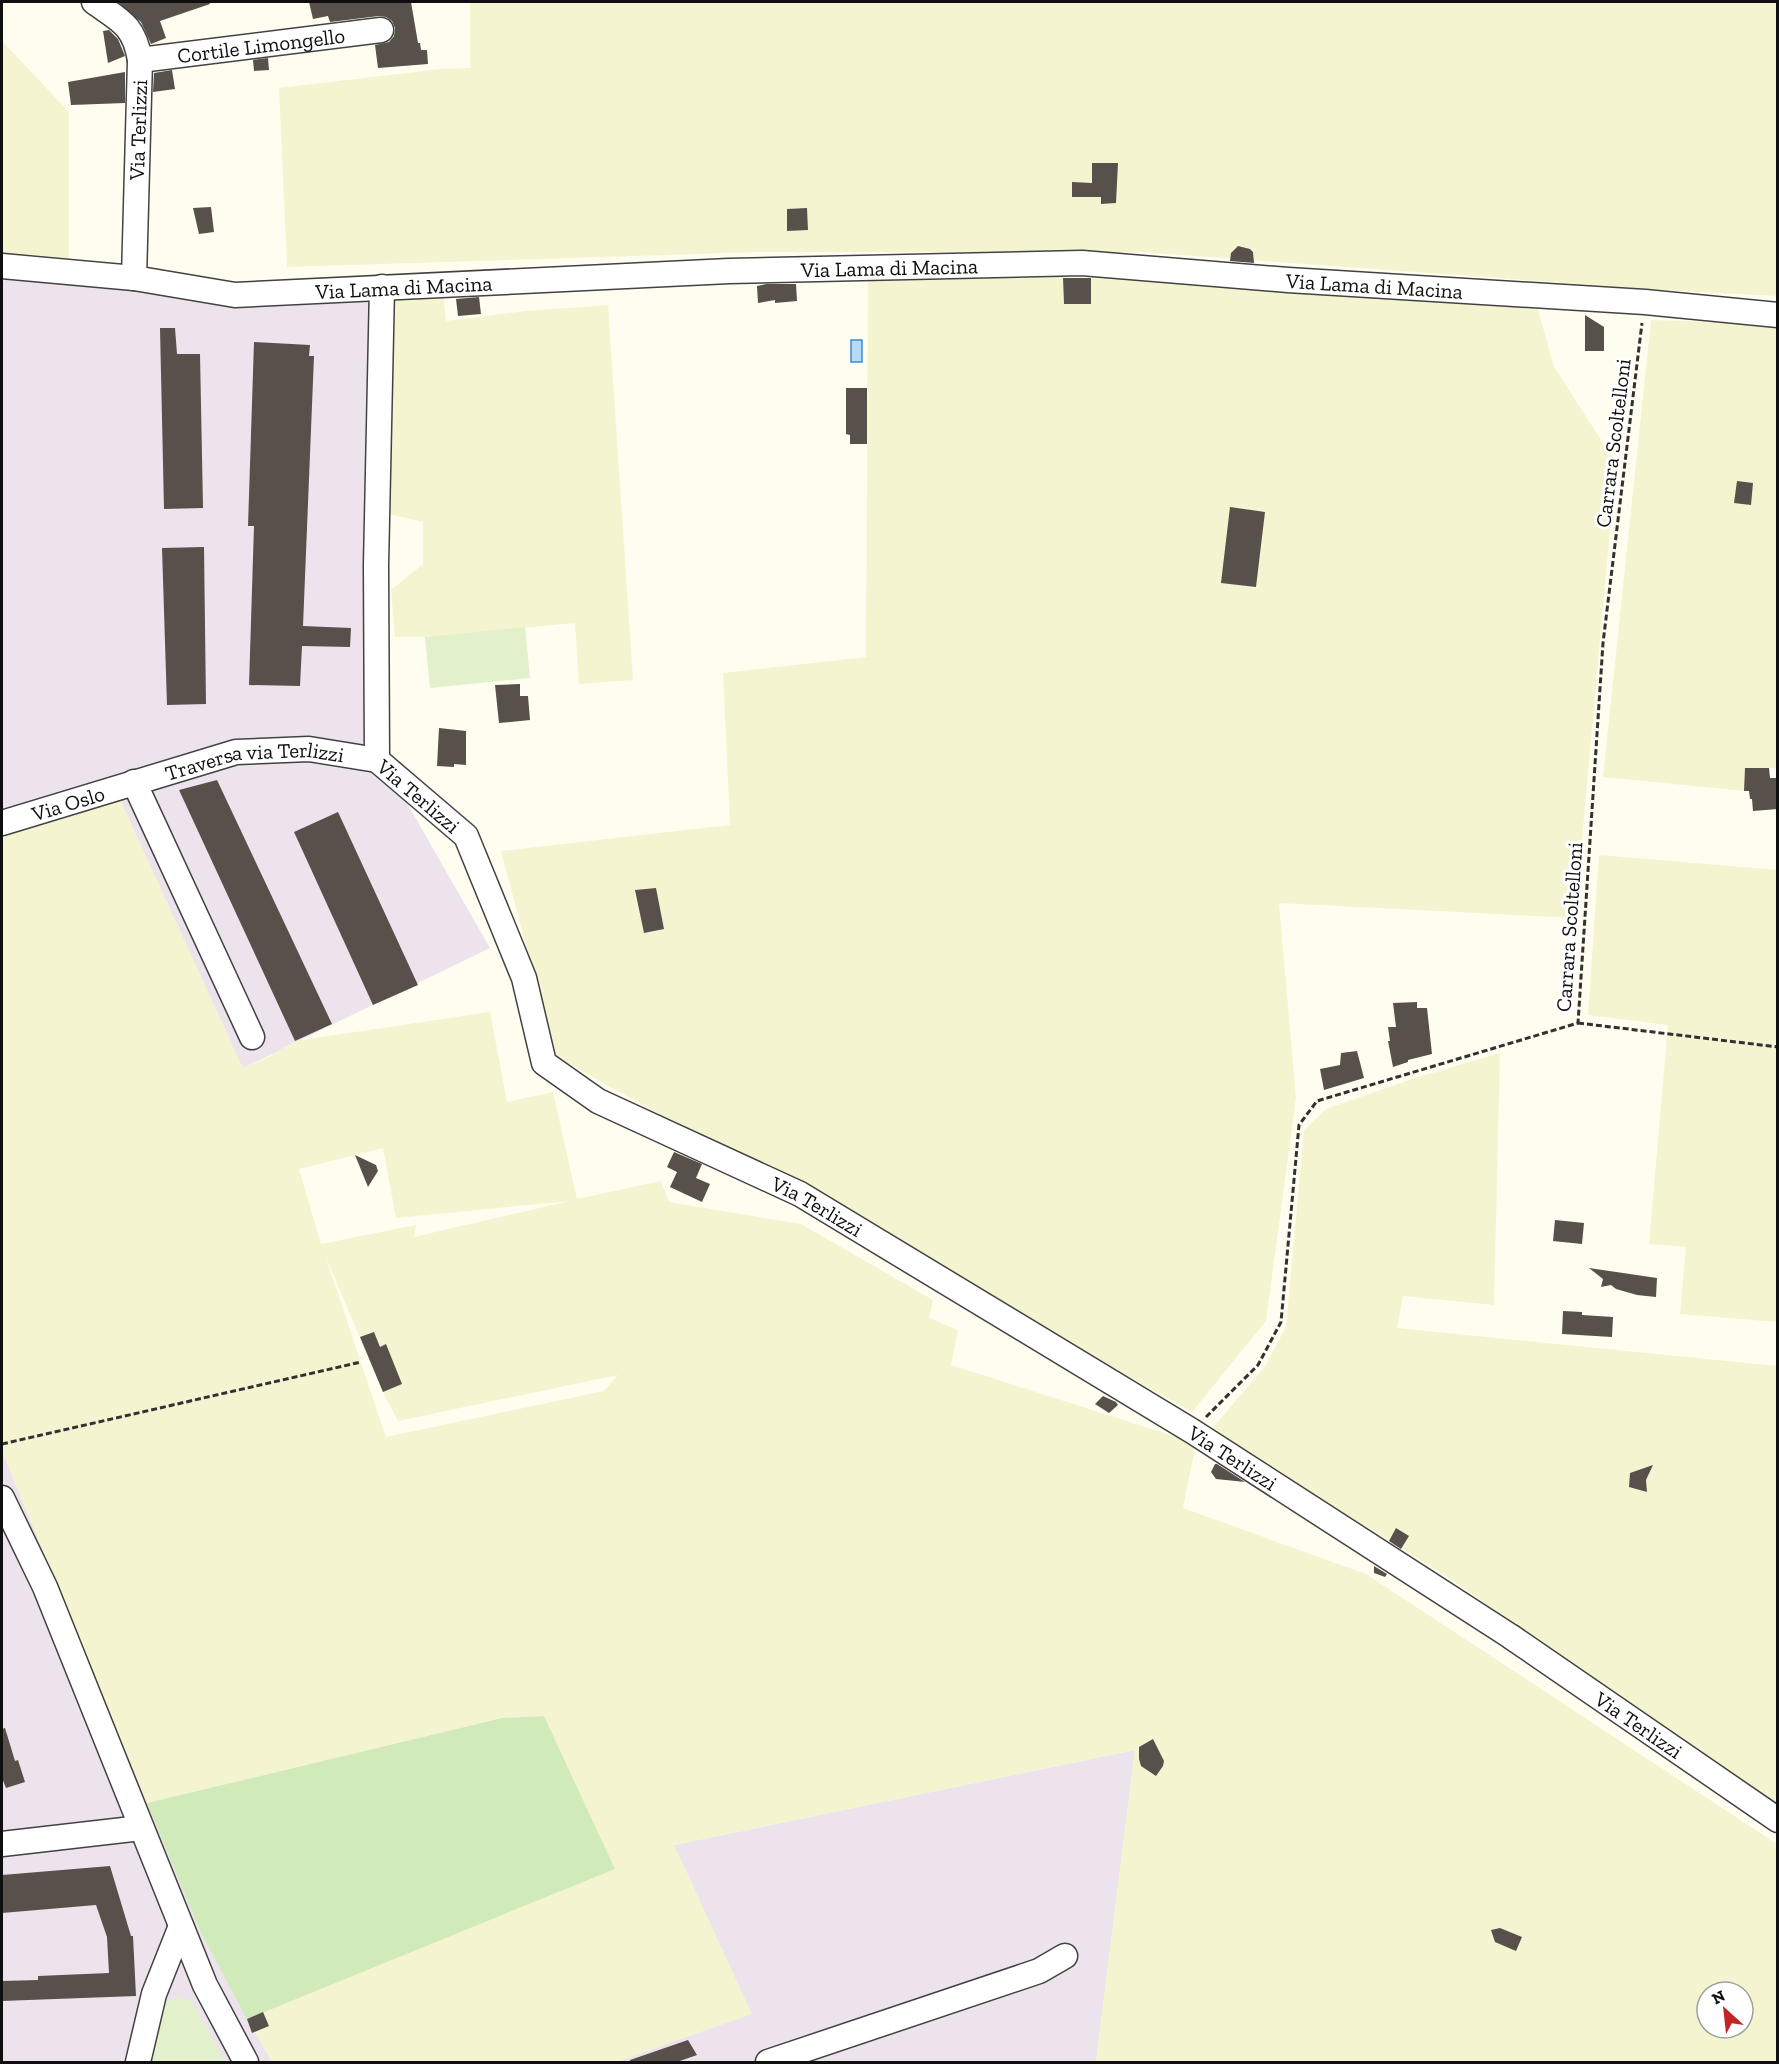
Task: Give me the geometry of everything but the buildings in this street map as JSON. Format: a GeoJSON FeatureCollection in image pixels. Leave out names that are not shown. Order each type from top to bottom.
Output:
{"type":"FeatureCollection","features":[{"type":"Feature","properties":{"kind":"street","name":"Via Terlizzi"},"geometry":{"type":"LineString","coordinates":[[94,2],[128,26],[137,45],[140,60],[134,278]]}},
{"type":"Feature","properties":{"kind":"street","name":"Cortile Limongello"},"geometry":{"type":"LineString","coordinates":[[140,60],[381,30]]}},
{"type":"Feature","properties":{"kind":"street","name":"Via Lama di Macina"},"geometry":{"type":"LineString","coordinates":[[2,266],[134,278],[235,295],[729,271],[1083,263],[1277,279],[1645,302],[1778,315]]}},
{"type":"Feature","properties":{"kind":"street","name":"Via Terlizzi"},"geometry":{"type":"LineString","coordinates":[[382,287],[376,565],[377,760],[466,836],[524,978],[544,1063],[598,1101],[800,1194],[1192,1431],[1510,1636],[1778,1820]]}},
{"type":"Feature","properties":{"kind":"street","name":"Traversa via Terlizzi"},"geometry":{"type":"LineString","coordinates":[[134,782],[236,752],[309,749],[377,760]]}},
{"type":"Feature","properties":{"kind":"street","name":"Via Oslo"},"geometry":{"type":"LineString","coordinates":[[2,823],[134,782]]}},
{"type":"Feature","properties":{"kind":"street"},"geometry":{"type":"LineString","coordinates":[[134,782],[252,1037]]}},
{"type":"Feature","properties":{"kind":"street"},"geometry":{"type":"LineString","coordinates":[[2,1498],[45,1587],[205,1986],[246,2062]]}},
{"type":"Feature","properties":{"kind":"street"},"geometry":{"type":"LineString","coordinates":[[2,1844],[141,1828]]}},
{"type":"Feature","properties":{"kind":"street"},"geometry":{"type":"LineString","coordinates":[[138,2062],[154,1994],[181,1926]]}},
{"type":"Feature","properties":{"kind":"street"},"geometry":{"type":"LineString","coordinates":[[768,2062],[1039,1971],[1065,1956]]}},
{"type":"Feature","properties":{"kind":"path","name":"Carrara Scoltelloni"},"geometry":{"type":"LineString","coordinates":[[1192,1431],[1258,1365],[1281,1322],[1299,1125],[1317,1101],[1578,1023],[1603,644],[1645,302]]}},
{"type":"Feature","properties":{"kind":"path"},"geometry":{"type":"LineString","coordinates":[[1578,1023],[1778,1047]]}},
{"type":"Feature","properties":{"kind":"path"},"geometry":{"type":"LineString","coordinates":[[2,1444],[361,1362]]}},
{"type":"Feature","properties":{"kind":"shaded area"},"geometry":{"type":"Polygon","coordinates":[[[2,273],[374,294],[368,735],[490,948],[243,1068],[2,833],[2,273]]]}},
{"type":"Feature","properties":{"kind":"shaded area"},"geometry":{"type":"Polygon","coordinates":[[[2,1451],[200,1931],[272,2062],[2,2062],[2,1451]]]}},
{"type":"Feature","properties":{"kind":"shaded area"},"geometry":{"type":"Polygon","coordinates":[[[1135,1750],[1096,2062],[616,2062],[751,2013],[674,1845],[1135,1750]]]}},
{"type":"Feature","properties":{"kind":"green space"},"geometry":{"type":"Polygon","coordinates":[[[470,2],[1777,2],[1777,296],[1663,290],[1140,252],[759,252],[287,267],[279,88],[441,69],[470,68],[470,2]]]}},
{"type":"Feature","properties":{"kind":"green space"},"geometry":{"type":"Polygon","coordinates":[[[2,41],[69,112],[69,263],[2,256],[2,41]]]}},
{"type":"Feature","properties":{"kind":"green space"},"geometry":{"type":"Polygon","coordinates":[[[1091,276],[1537,306],[1554,367],[1616,463],[1575,918],[1279,903],[1296,1098],[1266,1321],[1192,1412],[555,1056],[501,851],[730,825],[723,673],[866,657],[868,280],[1063,277],[1064,304],[1091,304],[1091,276]]]}},
{"type":"Feature","properties":{"kind":"green space"},"geometry":{"type":"Polygon","coordinates":[[[443,292],[446,321],[527,311],[608,305],[633,680],[579,684],[575,623],[425,637],[395,637],[391,590],[423,564],[423,522],[389,514],[392,296],[443,292]]]}},
{"type":"Feature","properties":{"kind":"green space"},"geometry":{"type":"Polygon","coordinates":[[[1651,320],[1777,324],[1777,768],[1745,768],[1744,791],[1603,777],[1651,320]]]}},
{"type":"Feature","properties":{"kind":"green space"},"geometry":{"type":"Polygon","coordinates":[[[525,627],[530,678],[430,688],[425,637],[525,627]]]}},
{"type":"Feature","properties":{"kind":"green space"},"geometry":{"type":"Polygon","coordinates":[[[118,795],[243,1068],[295,1041],[490,1012],[507,1102],[553,1092],[577,1199],[661,1181],[669,1202],[801,1224],[933,1300],[929,1318],[958,1330],[951,1365],[1196,1443],[1183,1508],[1366,1574],[1777,1844],[1777,2062],[1096,2062],[1135,1750],[674,1845],[752,2014],[616,2062],[272,2062],[255,2032],[269,2026],[263,2012],[614,1869],[544,1716],[502,1718],[147,1803],[2,1451],[2,833],[118,795]],[[383,1148],[299,1169],[321,1244],[416,1225],[414,1237],[570,1201],[396,1218],[383,1148]],[[325,1255],[386,1437],[604,1391],[618,1375],[398,1421],[383,1392],[325,1255]]]}},
{"type":"Feature","properties":{"kind":"green space"},"geometry":{"type":"Polygon","coordinates":[[[1599,855],[1777,870],[1777,1322],[1680,1314],[1686,1247],[1649,1244],[1668,1025],[1588,1015],[1599,855]]]}},
{"type":"Feature","properties":{"kind":"green space"},"geometry":{"type":"Polygon","coordinates":[[[1500,1053],[1494,1305],[1403,1296],[1397,1328],[1777,1366],[1777,1806],[1443,1574],[1211,1430],[1265,1366],[1286,1327],[1304,1130],[1326,1109],[1412,1079],[1500,1053]]]}},
{"type":"Feature","properties":{"kind":"green space"},"geometry":{"type":"Polygon","coordinates":[[[544,1716],[615,1869],[247,2019],[200,1931],[147,1803],[502,1718],[544,1716]]]}},
{"type":"Feature","properties":{"kind":"green space"},"geometry":{"type":"Polygon","coordinates":[[[179,1997],[191,2001],[225,2062],[150,2062],[163,2006],[172,1998],[179,1997]]]}},
{"type":"Feature","properties":{"kind":"water"},"geometry":{"type":"Polygon","coordinates":[[[851,340],[862,340],[862,362],[851,362],[851,340]]]}}]}
